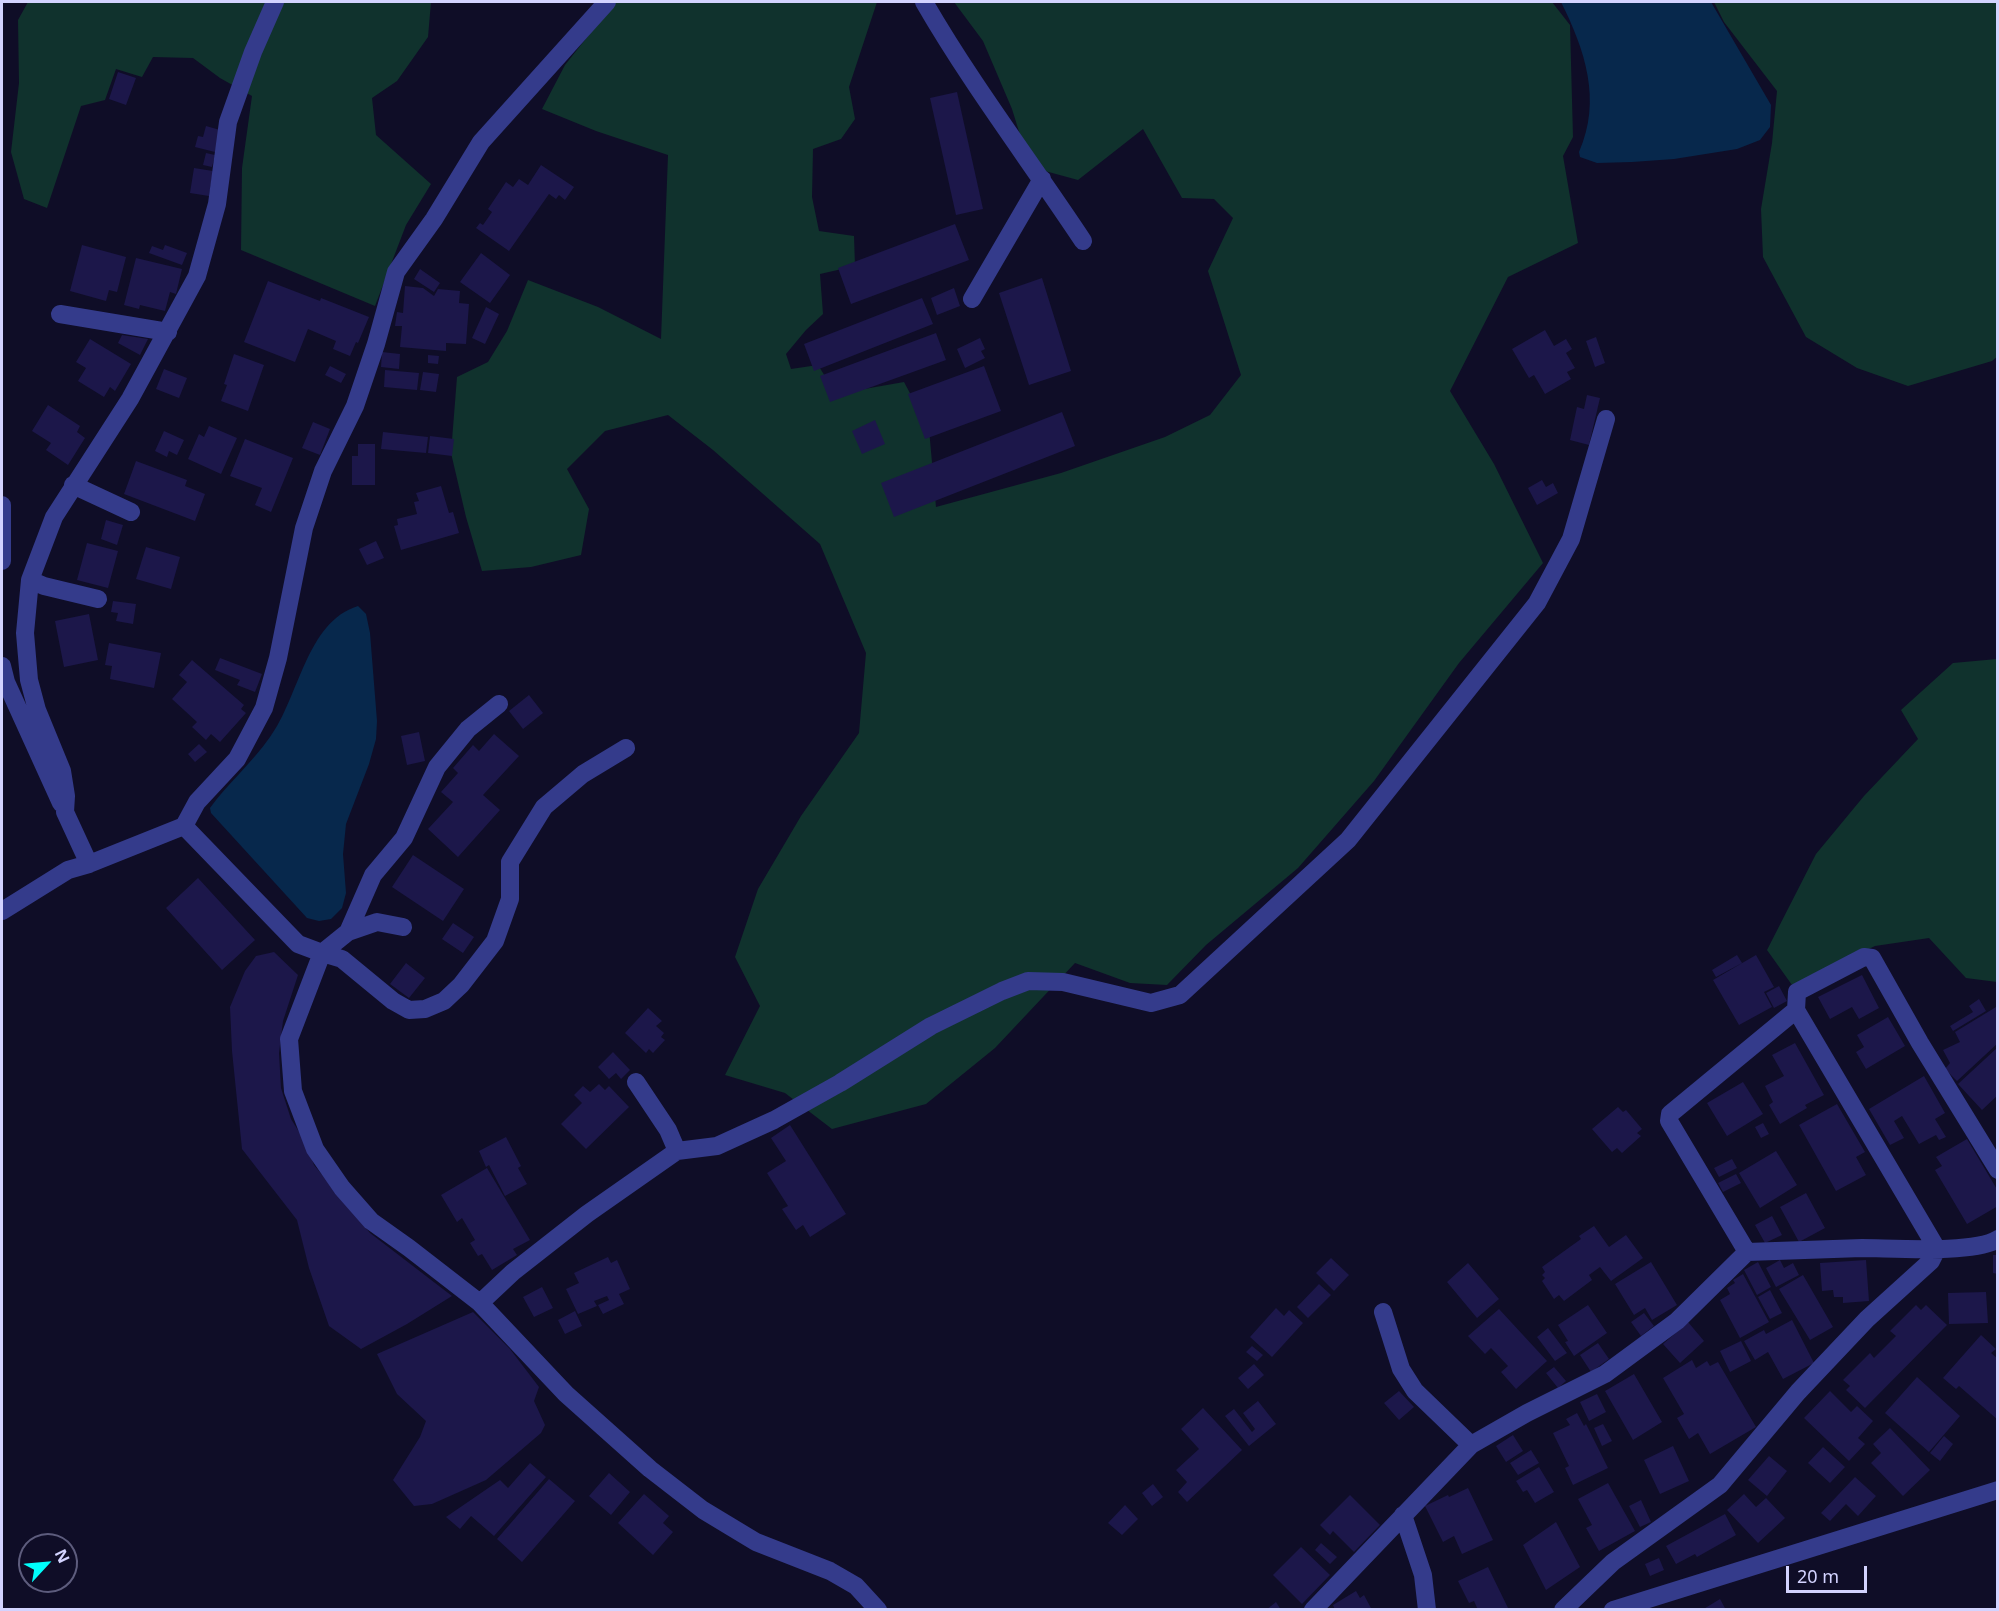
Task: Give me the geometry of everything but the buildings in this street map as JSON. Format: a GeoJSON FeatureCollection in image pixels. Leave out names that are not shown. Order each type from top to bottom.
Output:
{"type":"FeatureCollection","features":[{"type":"Feature","properties":{"kind":"street"},"geometry":{"type":"LineString","coordinates":[[65,812],[66,796],[62,771],[37,710],[29,680],[26,633],[30,580],[54,517],[130,399],[197,276],[217,204],[228,122],[253,52],[275,2]]}},
{"type":"Feature","properties":{"kind":"street"},"geometry":{"type":"LineString","coordinates":[[2,911],[68,870],[89,864],[184,826],[197,802],[237,759],[264,708],[278,658],[304,528],[323,471],[355,406],[376,344],[396,272],[434,219],[481,142],[607,2]]}},
{"type":"Feature","properties":{"kind":"street"},"geometry":{"type":"LineString","coordinates":[[924,2],[954,54],[1042,179],[1083,242]]}},
{"type":"Feature","properties":{"kind":"street"},"geometry":{"type":"LineString","coordinates":[[972,299],[1042,179]]}},
{"type":"Feature","properties":{"kind":"street"},"geometry":{"type":"LineString","coordinates":[[60,314],[168,332]]}},
{"type":"Feature","properties":{"kind":"street"},"geometry":{"type":"LineString","coordinates":[[480,1303],[513,1272],[587,1214],[677,1151],[717,1146],[774,1120],[840,1083],[931,1026],[1002,991],[1028,981],[1063,982],[1151,1003],[1180,995],[1348,840],[1537,603],[1571,539],[1606,419]]}},
{"type":"Feature","properties":{"kind":"street"},"geometry":{"type":"LineString","coordinates":[[73,485],[131,512]]}},
{"type":"Feature","properties":{"kind":"street"},"geometry":{"type":"LineString","coordinates":[[2,513],[2,561]]}},
{"type":"Feature","properties":{"kind":"street"},"geometry":{"type":"LineString","coordinates":[[30,580],[44,586],[98,599]]}},
{"type":"Feature","properties":{"kind":"street"},"geometry":{"type":"LineString","coordinates":[[2,666],[6,682],[89,864]]}},
{"type":"Feature","properties":{"kind":"street"},"geometry":{"type":"LineString","coordinates":[[348,932],[373,875],[404,838],[438,767],[468,729],[499,704]]}},
{"type":"Feature","properties":{"kind":"street"},"geometry":{"type":"LineString","coordinates":[[184,826],[298,944],[342,959],[393,1001],[408,1010],[426,1009],[444,1000],[461,985],[495,941],[510,899],[510,862],[544,807],[584,774],[626,748]]}},
{"type":"Feature","properties":{"kind":"street"},"geometry":{"type":"LineString","coordinates":[[403,927],[377,922],[348,932],[322,953],[289,1039],[293,1091],[315,1149],[342,1188],[371,1221],[480,1303],[566,1394],[650,1469],[703,1510],[756,1542],[830,1571],[856,1586],[878,1610]]}},
{"type":"Feature","properties":{"kind":"street"},"geometry":{"type":"LineString","coordinates":[[1937,1249],[1796,1010],[1797,992],[1864,957],[1872,958],[1920,1043],[1998,1170]]}},
{"type":"Feature","properties":{"kind":"street"},"geometry":{"type":"LineString","coordinates":[[1748,1252],[1669,1121],[1670,1114],[1796,1010]]}},
{"type":"Feature","properties":{"kind":"street"},"geometry":{"type":"LineString","coordinates":[[636,1082],[668,1130],[677,1151]]}},
{"type":"Feature","properties":{"kind":"street"},"geometry":{"type":"LineString","coordinates":[[1313,1610],[1471,1446],[1527,1413],[1605,1374],[1677,1321],[1748,1252],[1863,1248],[1937,1249],[1989,1245],[1998,1239]]}},
{"type":"Feature","properties":{"kind":"street"},"geometry":{"type":"LineString","coordinates":[[1563,1610],[1613,1562],[1720,1485],[1798,1392],[1867,1319],[1931,1260],[1937,1249]]}},
{"type":"Feature","properties":{"kind":"street"},"geometry":{"type":"LineString","coordinates":[[1383,1312],[1401,1369],[1415,1391],[1471,1446]]}},
{"type":"Feature","properties":{"kind":"street"},"geometry":{"type":"LineString","coordinates":[[1616,1609],[1998,1490]]}},
{"type":"Feature","properties":{"kind":"street"},"geometry":{"type":"LineString","coordinates":[[1403,1515],[1423,1575],[1427,1610]]}},
{"type":"Feature","properties":{"kind":"green space"},"geometry":{"type":"Polygon","coordinates":[[[28,2],[431,2],[428,37],[397,81],[372,98],[376,135],[431,184],[406,225],[375,306],[241,250],[242,168],[252,96],[220,78],[193,58],[153,57],[142,77],[116,69],[105,100],[81,106],[47,208],[24,199],[11,152],[19,83],[18,20],[28,2]]]}},
{"type":"Feature","properties":{"kind":"green space"},"geometry":{"type":"Polygon","coordinates":[[[615,2],[877,2],[849,87],[855,119],[841,139],[813,149],[812,197],[819,231],[854,236],[855,266],[820,274],[823,314],[786,354],[791,369],[818,365],[836,394],[904,382],[929,429],[936,507],[1061,473],[1165,437],[1210,415],[1241,375],[1208,271],[1233,218],[1214,199],[1182,198],[1143,129],[1078,180],[1045,171],[1021,138],[1012,109],[983,41],[954,2],[1552,2],[1570,25],[1573,137],[1563,156],[1578,243],[1508,277],[1450,391],[1494,464],[1543,563],[1459,663],[1374,781],[1298,868],[1206,945],[1167,985],[1130,983],[1075,963],[995,1048],[926,1104],[832,1129],[785,1093],[725,1075],[760,1006],[735,957],[758,889],[801,816],[859,733],[866,653],[820,544],[713,450],[668,415],[605,431],[567,469],[589,509],[581,555],[531,567],[482,571],[451,453],[457,377],[488,362],[507,331],[528,280],[598,307],[661,339],[668,155],[596,131],[542,109],[565,65],[615,2]]]}},
{"type":"Feature","properties":{"kind":"green space"},"geometry":{"type":"Polygon","coordinates":[[[1714,2],[1997,2],[1998,356],[1992,361],[1908,386],[1857,368],[1806,337],[1763,257],[1761,209],[1772,143],[1777,91],[1724,22],[1714,2]]]}},
{"type":"Feature","properties":{"kind":"green space"},"geometry":{"type":"Polygon","coordinates":[[[1997,659],[1997,982],[1966,978],[1929,938],[1875,946],[1792,985],[1767,950],[1816,854],[1864,796],[1918,739],[1901,710],[1953,663],[1997,659]]]}},
{"type":"Feature","properties":{"kind":"water"},"geometry":{"type":"Polygon","coordinates":[[[1561,2],[1711,2],[1771,105],[1770,127],[1760,140],[1737,149],[1674,159],[1597,163],[1580,157],[1579,152],[1586,133],[1589,113],[1588,76],[1577,38],[1561,2]]]}},
{"type":"Feature","properties":{"kind":"water"},"geometry":{"type":"Polygon","coordinates":[[[358,606],[366,614],[370,633],[377,721],[376,739],[346,824],[343,854],[346,893],[342,908],[331,919],[319,921],[307,918],[211,813],[210,808],[270,737],[289,702],[305,663],[326,628],[340,615],[358,606]]]}}]}
